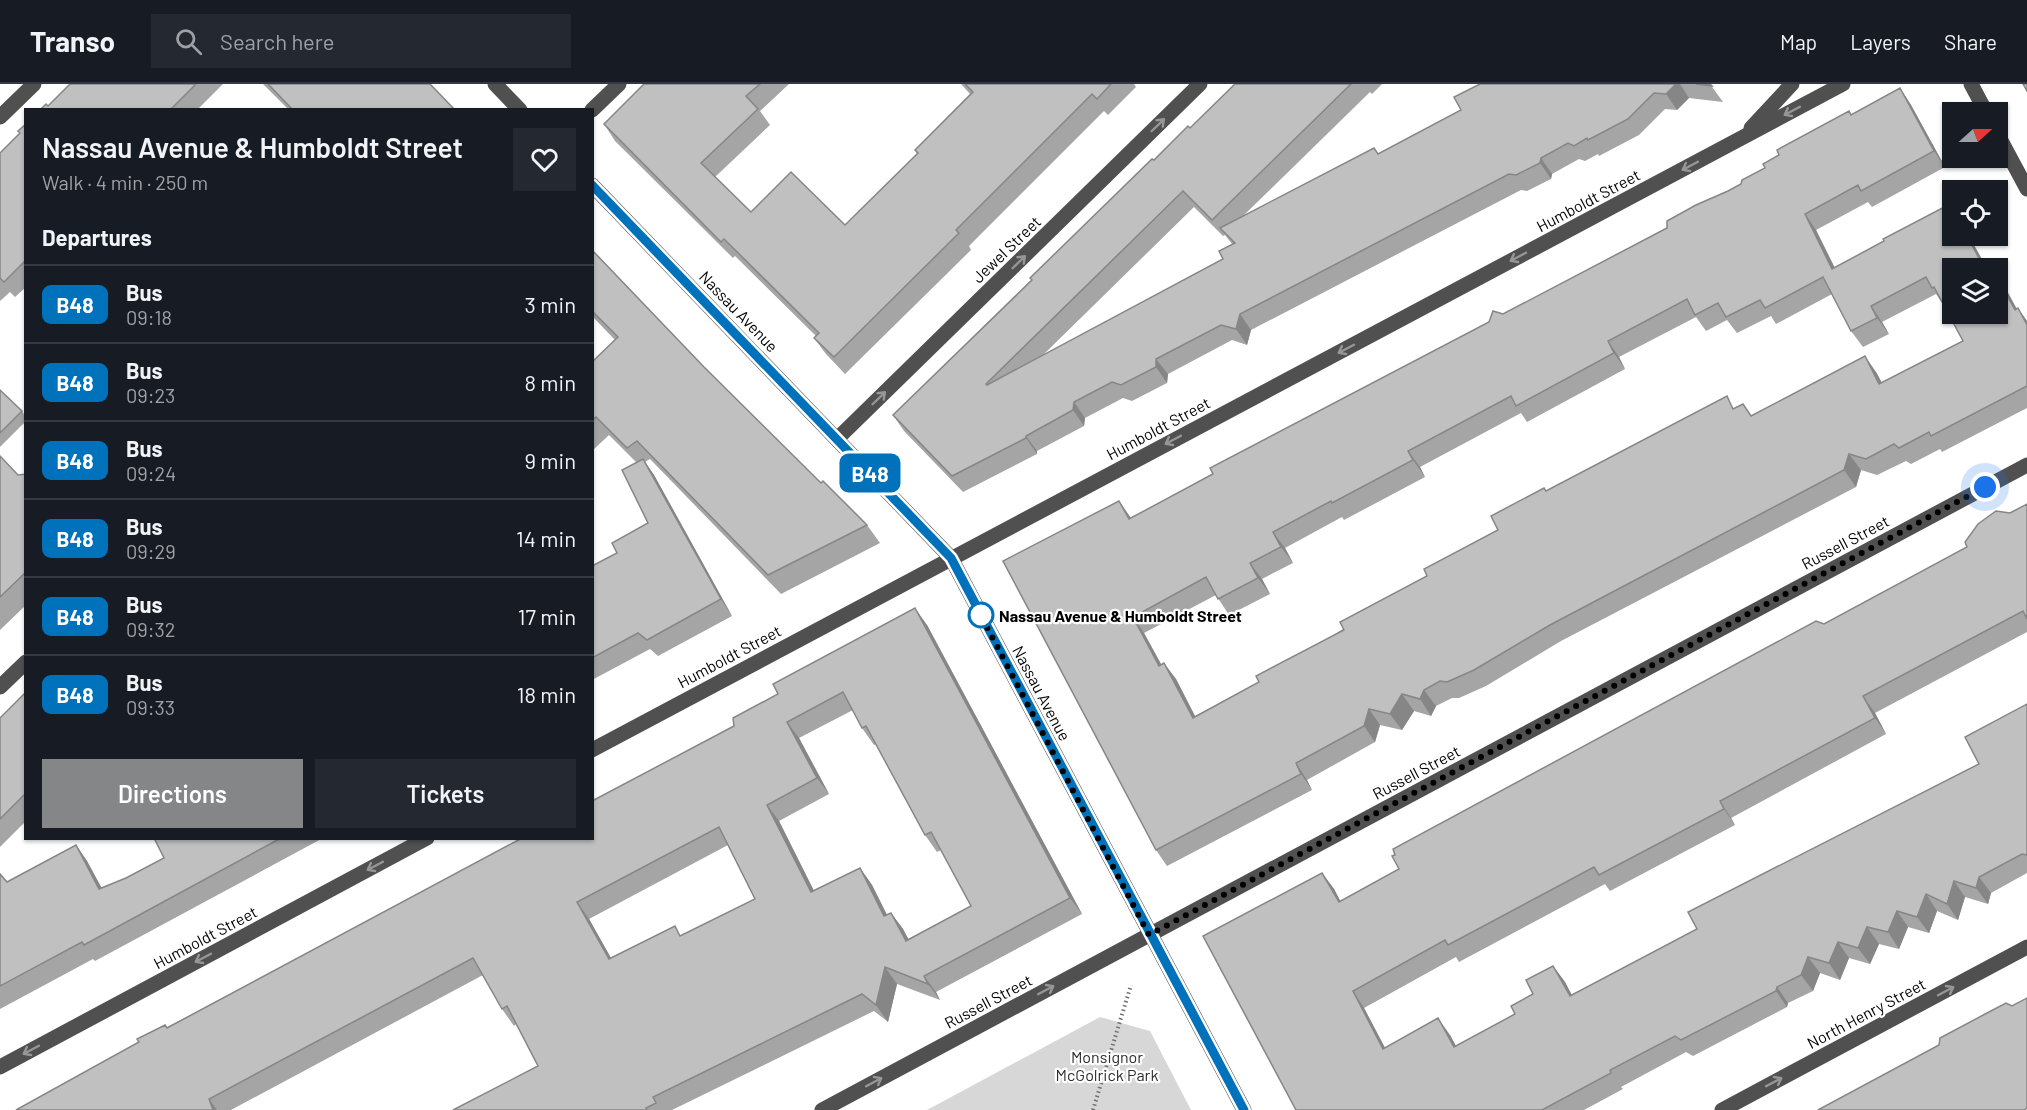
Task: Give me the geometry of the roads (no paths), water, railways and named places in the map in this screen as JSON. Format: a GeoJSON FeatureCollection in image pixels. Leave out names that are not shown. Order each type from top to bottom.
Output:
{"type":"FeatureCollection","features":[{"type":"Feature","properties":{"kind":"street"},"geometry":{"type":"LineString","coordinates":[[0,117],[34,84]]}},
{"type":"Feature","properties":{"kind":"street"},"geometry":{"type":"LineString","coordinates":[[495,84],[518,108]]}},
{"type":"Feature","properties":{"kind":"street"},"geometry":{"type":"LineString","coordinates":[[594,108],[619,84]]}},
{"type":"Feature","properties":{"kind":"street","name":"Jewel Street"},"geometry":{"type":"LineString","coordinates":[[837,439],[1200,84]]}},
{"type":"Feature","properties":{"kind":"street","name":"Humboldt Street"},"geometry":{"type":"LineString","coordinates":[[1742,138],[1792,84]]}},
{"type":"Feature","properties":{"kind":"street","name":"Humboldt Street"},"geometry":{"type":"LineString","coordinates":[[594,749],[1843,84]]}},
{"type":"Feature","properties":{"kind":"street"},"geometry":{"type":"LineString","coordinates":[[1971,84],[1981,102]]}},
{"type":"Feature","properties":{"kind":"street"},"geometry":{"type":"LineString","coordinates":[[2008,154],[2027,189]]}},
{"type":"Feature","properties":{"kind":"street","name":"Nassau Avenue"},"geometry":{"type":"LineString","coordinates":[[594,187],[951,558],[1149,935],[1244,1110]]}},
{"type":"Feature","properties":{"kind":"street","name":"Russell Street"},"geometry":{"type":"LineString","coordinates":[[822,1110],[2027,465]]}},
{"type":"Feature","properties":{"kind":"street"},"geometry":{"type":"LineString","coordinates":[[0,687],[24,664]]}},
{"type":"Feature","properties":{"kind":"street","name":"Humboldt Street"},"geometry":{"type":"LineString","coordinates":[[0,1067],[423,840]]}},
{"type":"Feature","properties":{"kind":"street","name":"North Henry Street"},"geometry":{"type":"LineString","coordinates":[[1722,1110],[2027,947]]}},
{"type":"Feature","properties":{"kind":"place","name":"Nassau Avenue & Humboldt Street"},"geometry":{"type":"Point","coordinates":[981,615]}},
{"type":"Feature","properties":{"kind":"park label","name":"Monsignor McGolrick Park"},"geometry":{"type":"Point","coordinates":[1107,1065]}}]}
